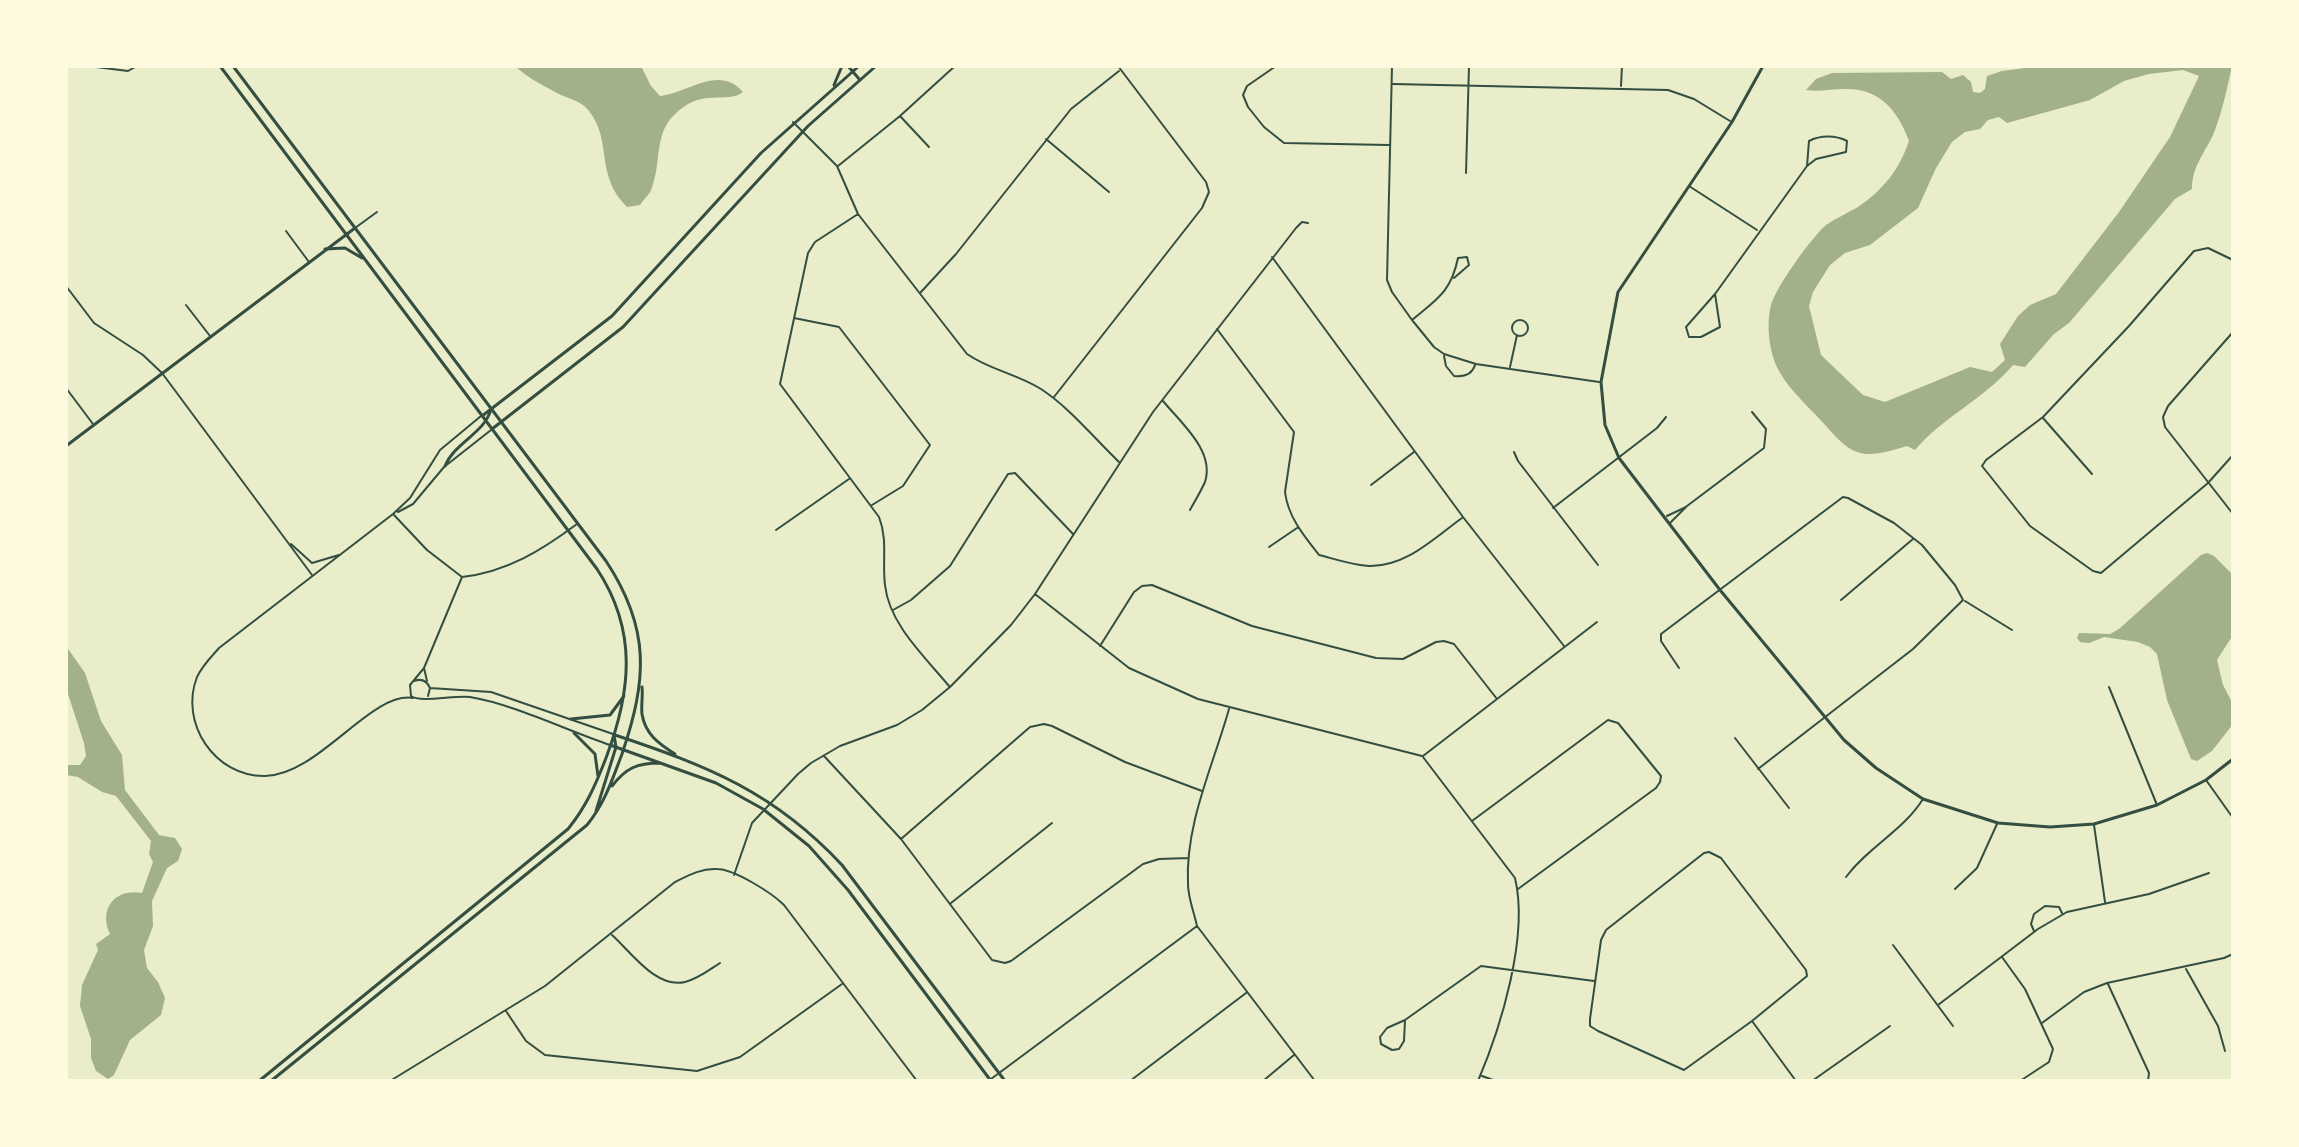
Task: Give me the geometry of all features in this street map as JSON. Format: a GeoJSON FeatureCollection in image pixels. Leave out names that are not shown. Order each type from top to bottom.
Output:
{"type":"FeatureCollection","features":[{"type":"Feature","properties":{"kind":"main road"},"geometry":{"type":"LineString","coordinates":[[220,66],[607,583],[619,613],[627,662],[625,693],[598,778],[585,807],[561,837],[259,1081]]}},
{"type":"Feature","properties":{"kind":"main road"},"geometry":{"type":"LineString","coordinates":[[233,66],[616,577],[630,606],[638,634],[643,717],[657,742],[681,758]]}},
{"type":"Feature","properties":{"kind":"main road"},"geometry":{"type":"LineString","coordinates":[[832,89],[842,66]]}},
{"type":"Feature","properties":{"kind":"main road"},"geometry":{"type":"LineString","coordinates":[[848,66],[860,80]]}},
{"type":"Feature","properties":{"kind":"main road"},"geometry":{"type":"LineString","coordinates":[[482,416],[612,316],[761,153],[859,66]]}},
{"type":"Feature","properties":{"kind":"main road"},"geometry":{"type":"LineString","coordinates":[[492,429],[623,327],[803,131],[876,66]]}},
{"type":"Feature","properties":{"kind":"main road"},"geometry":{"type":"LineString","coordinates":[[1763,66],[1732,122],[1618,292],[1601,382],[1605,425],[1619,458],[1720,590],[1844,740],[1876,768],[1923,799],[1998,823],[2050,827],[2094,824],[2157,805],[2206,780],[2233,759]]}},
{"type":"Feature","properties":{"kind":"main road"},"geometry":{"type":"LineString","coordinates":[[66,446],[355,228]]}},
{"type":"Feature","properties":{"kind":"main road"},"geometry":{"type":"LineString","coordinates":[[325,249],[345,248],[365,259]]}},
{"type":"Feature","properties":{"kind":"main road"},"geometry":{"type":"LineString","coordinates":[[445,466],[455,449],[486,421],[491,409]]}},
{"type":"Feature","properties":{"kind":"main road"},"geometry":{"type":"LineString","coordinates":[[610,789],[627,739],[641,682]]}},
{"type":"Feature","properties":{"kind":"main road"},"geometry":{"type":"LineString","coordinates":[[571,719],[610,715],[625,693]]}},
{"type":"Feature","properties":{"kind":"main road"},"geometry":{"type":"LineString","coordinates":[[574,733],[595,754],[598,778]]}},
{"type":"Feature","properties":{"kind":"main road"},"geometry":{"type":"LineString","coordinates":[[614,735],[734,780],[770,801],[817,838],[842,865],[1005,1081]]}},
{"type":"Feature","properties":{"kind":"main road"},"geometry":{"type":"LineString","coordinates":[[595,815],[616,747],[614,735]]}},
{"type":"Feature","properties":{"kind":"main road"},"geometry":{"type":"LineString","coordinates":[[610,745],[716,783],[763,809],[809,846],[831,868],[991,1081]]}},
{"type":"Feature","properties":{"kind":"main road"},"geometry":{"type":"LineString","coordinates":[[271,1081],[570,841],[595,815],[622,773],[637,764],[662,763]]}},
{"type":"Feature","properties":{"kind":"street"},"geometry":{"type":"LineString","coordinates":[[88,66],[128,71],[137,66]]}},
{"type":"Feature","properties":{"kind":"street"},"geometry":{"type":"LineString","coordinates":[[837,166],[900,116],[955,66]]}},
{"type":"Feature","properties":{"kind":"street"},"geometry":{"type":"LineString","coordinates":[[1053,398],[1208,200],[1206,182],[1118,66]]}},
{"type":"Feature","properties":{"kind":"street"},"geometry":{"type":"LineString","coordinates":[[1276,66],[1247,86],[1243,95],[1248,107],[1264,127],[1284,143],[1390,145]]}},
{"type":"Feature","properties":{"kind":"street"},"geometry":{"type":"LineString","coordinates":[[1392,66],[1387,280],[1392,292],[1434,347],[1444,354],[1476,364],[1601,382]]}},
{"type":"Feature","properties":{"kind":"street"},"geometry":{"type":"LineString","coordinates":[[1466,173],[1469,66]]}},
{"type":"Feature","properties":{"kind":"street"},"geometry":{"type":"LineString","coordinates":[[1621,87],[1622,66]]}},
{"type":"Feature","properties":{"kind":"street"},"geometry":{"type":"LineString","coordinates":[[920,292],[956,254],[1071,109],[1121,70]]}},
{"type":"Feature","properties":{"kind":"street"},"geometry":{"type":"LineString","coordinates":[[1391,84],[1668,90],[1682,93],[1732,122]]}},
{"type":"Feature","properties":{"kind":"street"},"geometry":{"type":"LineString","coordinates":[[900,116],[929,147]]}},
{"type":"Feature","properties":{"kind":"street"},"geometry":{"type":"LineString","coordinates":[[793,122],[837,166],[858,214],[967,354],[986,367],[1034,385],[1053,398],[1120,463]]}},
{"type":"Feature","properties":{"kind":"street"},"geometry":{"type":"LineString","coordinates":[[1715,294],[1720,327],[1701,337],[1689,337],[1686,327],[1715,294],[1807,166],[1816,159],[1846,152],[1847,141],[1840,137],[1816,137],[1809,141],[1807,166]]}},
{"type":"Feature","properties":{"kind":"street"},"geometry":{"type":"LineString","coordinates":[[1046,139],[1109,192]]}},
{"type":"Feature","properties":{"kind":"street"},"geometry":{"type":"LineString","coordinates":[[1689,186],[1758,231]]}},
{"type":"Feature","properties":{"kind":"street"},"geometry":{"type":"LineString","coordinates":[[355,228],[377,212]]}},
{"type":"Feature","properties":{"kind":"street"},"geometry":{"type":"LineString","coordinates":[[858,214],[811,245],[780,384],[879,517],[886,539],[885,585],[893,610],[899,624],[950,687]]}},
{"type":"Feature","properties":{"kind":"street"},"geometry":{"type":"LineString","coordinates":[[734,875],[752,823],[802,770],[851,741],[897,725],[922,710],[950,687],[1011,625],[1035,594],[1162,400],[1272,257],[1302,222],[1308,223]]}},
{"type":"Feature","properties":{"kind":"street"},"geometry":{"type":"LineString","coordinates":[[286,231],[309,262]]}},
{"type":"Feature","properties":{"kind":"street"},"geometry":{"type":"LineString","coordinates":[[2233,260],[2208,248],[2194,251],[2043,417],[1982,466],[2030,526],[2093,571],[2106,571],[2208,483],[2233,455]]}},
{"type":"Feature","properties":{"kind":"street"},"geometry":{"type":"LineString","coordinates":[[1272,257],[1414,452],[1564,646]]}},
{"type":"Feature","properties":{"kind":"street"},"geometry":{"type":"LineString","coordinates":[[1412,320],[1445,293],[1454,278],[1469,265],[1467,257],[1458,258],[1454,278]]}},
{"type":"Feature","properties":{"kind":"street"},"geometry":{"type":"LineString","coordinates":[[66,286],[94,323],[143,355],[162,373],[312,576]]}},
{"type":"Feature","properties":{"kind":"street"},"geometry":{"type":"LineString","coordinates":[[186,305],[210,336]]}},
{"type":"Feature","properties":{"kind":"street"},"geometry":{"type":"LineString","coordinates":[[794,318],[839,327],[930,445],[903,486],[871,505]]}},
{"type":"Feature","properties":{"kind":"street"},"geometry":{"type":"LineString","coordinates":[[1217,329],[1290,422],[1294,432],[1286,501],[1298,527],[1319,555],[1369,566],[1385,565],[1409,557],[1463,517]]}},
{"type":"Feature","properties":{"kind":"street"},"geometry":{"type":"LineString","coordinates":[[2233,332],[2168,406],[2163,417],[2165,427],[2233,514]]}},
{"type":"Feature","properties":{"kind":"street"},"geometry":{"type":"LineString","coordinates":[[1510,369],[1517,335]]}},
{"type":"Feature","properties":{"kind":"street"},"geometry":{"type":"LineString","coordinates":[[1444,354],[1446,366],[1454,376],[1469,374],[1476,364]]}},
{"type":"Feature","properties":{"kind":"street"},"geometry":{"type":"LineString","coordinates":[[66,388],[94,425]]}},
{"type":"Feature","properties":{"kind":"street"},"geometry":{"type":"LineString","coordinates":[[1162,400],[1206,459],[1205,480],[1190,510]]}},
{"type":"Feature","properties":{"kind":"street"},"geometry":{"type":"LineString","coordinates":[[1669,523],[1764,448],[1766,429],[1752,412]]}},
{"type":"Feature","properties":{"kind":"street"},"geometry":{"type":"LineString","coordinates":[[482,416],[440,450],[410,498],[393,514],[219,648],[197,677],[192,712],[204,742],[218,760],[235,771],[251,775],[278,775],[305,764],[376,710],[406,697],[420,700],[427,697],[468,697],[486,701],[610,745]]}},
{"type":"Feature","properties":{"kind":"street"},"geometry":{"type":"LineString","coordinates":[[1553,508],[1619,458],[1666,417]]}},
{"type":"Feature","properties":{"kind":"street"},"geometry":{"type":"LineString","coordinates":[[2043,417],[2092,474]]}},
{"type":"Feature","properties":{"kind":"street"},"geometry":{"type":"LineString","coordinates":[[393,514],[413,504],[445,466],[492,429]]}},
{"type":"Feature","properties":{"kind":"street"},"geometry":{"type":"LineString","coordinates":[[1371,485],[1414,452]]}},
{"type":"Feature","properties":{"kind":"street"},"geometry":{"type":"LineString","coordinates":[[1514,452],[1598,565]]}},
{"type":"Feature","properties":{"kind":"street"},"geometry":{"type":"LineString","coordinates":[[893,610],[911,600],[950,566],[1008,474],[1015,473],[1073,534]]}},
{"type":"Feature","properties":{"kind":"street"},"geometry":{"type":"LineString","coordinates":[[776,530],[850,478]]}},
{"type":"Feature","properties":{"kind":"street"},"geometry":{"type":"LineString","coordinates":[[1679,668],[1661,641],[1661,634],[1843,497],[1894,523],[1922,545],[1955,585],[1963,600],[2012,630]]}},
{"type":"Feature","properties":{"kind":"street"},"geometry":{"type":"LineString","coordinates":[[1665,518],[1687,506]]}},
{"type":"Feature","properties":{"kind":"street"},"geometry":{"type":"LineString","coordinates":[[393,514],[427,550],[462,577]]}},
{"type":"Feature","properties":{"kind":"street"},"geometry":{"type":"LineString","coordinates":[[462,577],[506,567],[535,554],[577,524]]}},
{"type":"Feature","properties":{"kind":"street"},"geometry":{"type":"LineString","coordinates":[[1269,547],[1298,527]]}},
{"type":"Feature","properties":{"kind":"street"},"geometry":{"type":"LineString","coordinates":[[1841,600],[1913,539]]}},
{"type":"Feature","properties":{"kind":"street"},"geometry":{"type":"LineString","coordinates":[[287,540],[312,563],[344,553]]}},
{"type":"Feature","properties":{"kind":"street"},"geometry":{"type":"LineString","coordinates":[[413,698],[409,689],[424,668],[462,577]]}},
{"type":"Feature","properties":{"kind":"street"},"geometry":{"type":"LineString","coordinates":[[1100,646],[1134,592],[1142,586],[1152,585],[1224,617],[1376,658],[1403,659],[1436,642],[1454,644],[1497,699]]}},
{"type":"Feature","properties":{"kind":"street"},"geometry":{"type":"LineString","coordinates":[[1035,594],[1129,668],[1198,699],[1422,756],[1515,878],[1518,889],[1518,930],[1505,1010],[1478,1081]]}},
{"type":"Feature","properties":{"kind":"street"},"geometry":{"type":"LineString","coordinates":[[1758,769],[1925,639],[1963,600]]}},
{"type":"Feature","properties":{"kind":"street"},"geometry":{"type":"LineString","coordinates":[[1422,756],[1597,622]]}},
{"type":"Feature","properties":{"kind":"street"},"geometry":{"type":"LineString","coordinates":[[424,668],[430,688],[427,697]]}},
{"type":"Feature","properties":{"kind":"street"},"geometry":{"type":"LineString","coordinates":[[414,681],[421,679],[427,682]]}},
{"type":"Feature","properties":{"kind":"street"},"geometry":{"type":"LineString","coordinates":[[2109,687],[2157,805]]}},
{"type":"Feature","properties":{"kind":"street"},"geometry":{"type":"LineString","coordinates":[[430,688],[491,692],[614,735]]}},
{"type":"Feature","properties":{"kind":"street"},"geometry":{"type":"LineString","coordinates":[[1229,709],[1203,792],[1188,858],[1188,887],[1197,926],[1315,1081]]}},
{"type":"Feature","properties":{"kind":"street"},"geometry":{"type":"LineString","coordinates":[[1472,821],[1608,720],[1618,723],[1661,776],[1656,788],[1518,889]]}},
{"type":"Feature","properties":{"kind":"street"},"geometry":{"type":"LineString","coordinates":[[901,839],[1030,727],[1038,725],[1052,726],[1125,762],[1203,792]]}},
{"type":"Feature","properties":{"kind":"street"},"geometry":{"type":"LineString","coordinates":[[1735,738],[1789,808]]}},
{"type":"Feature","properties":{"kind":"street"},"geometry":{"type":"LineString","coordinates":[[823,756],[901,839],[992,960],[1011,961],[1143,864],[1159,859],[1188,858]]}},
{"type":"Feature","properties":{"kind":"street"},"geometry":{"type":"LineString","coordinates":[[2206,780],[2233,818]]}},
{"type":"Feature","properties":{"kind":"street"},"geometry":{"type":"LineString","coordinates":[[1846,877],[1855,864],[1903,825],[1923,799]]}},
{"type":"Feature","properties":{"kind":"street"},"geometry":{"type":"LineString","coordinates":[[950,904],[1052,823]]}},
{"type":"Feature","properties":{"kind":"street"},"geometry":{"type":"LineString","coordinates":[[1955,889],[1977,868],[1998,823]]}},
{"type":"Feature","properties":{"kind":"street"},"geometry":{"type":"LineString","coordinates":[[2094,824],[2106,903]]}},
{"type":"Feature","properties":{"kind":"street"},"geometry":{"type":"LineString","coordinates":[[1704,853],[1717,854],[1806,970],[1804,981],[1752,1021],[1684,1070],[1590,1026],[1601,940],[1606,930],[1704,853]]}},
{"type":"Feature","properties":{"kind":"street"},"geometry":{"type":"LineString","coordinates":[[390,1081],[545,986],[675,882],[693,873],[715,868],[725,869],[761,887],[784,905],[917,1081]]}},
{"type":"Feature","properties":{"kind":"street"},"geometry":{"type":"LineString","coordinates":[[1938,1005],[2034,931],[2063,914],[2149,894],[2209,873]]}},
{"type":"Feature","properties":{"kind":"street"},"geometry":{"type":"LineString","coordinates":[[2034,931],[2031,924],[2034,914],[2045,906],[2059,907],[2063,914]]}},
{"type":"Feature","properties":{"kind":"street"},"geometry":{"type":"LineString","coordinates":[[991,1081],[1197,926]]}},
{"type":"Feature","properties":{"kind":"street"},"geometry":{"type":"LineString","coordinates":[[612,934],[659,979],[670,982],[684,983],[720,963]]}},
{"type":"Feature","properties":{"kind":"street"},"geometry":{"type":"LineString","coordinates":[[1893,945],[1953,1026]]}},
{"type":"Feature","properties":{"kind":"street"},"geometry":{"type":"LineString","coordinates":[[2042,1023],[2084,992],[2107,983],[2233,954]]}},
{"type":"Feature","properties":{"kind":"street"},"geometry":{"type":"LineString","coordinates":[[2002,957],[2025,989],[2053,1053],[2049,1062],[2020,1081]]}},
{"type":"Feature","properties":{"kind":"street"},"geometry":{"type":"LineString","coordinates":[[1405,1020],[1404,1041],[1399,1049],[1392,1050],[1381,1044],[1380,1037],[1387,1028],[1405,1020],[1476,968],[1487,965],[1595,981]]}},
{"type":"Feature","properties":{"kind":"street"},"geometry":{"type":"LineString","coordinates":[[2185,967],[2218,1026],[2225,1051]]}},
{"type":"Feature","properties":{"kind":"street"},"geometry":{"type":"LineString","coordinates":[[506,1011],[526,1041],[545,1055],[697,1071],[740,1057],[843,983]]}},
{"type":"Feature","properties":{"kind":"street"},"geometry":{"type":"LineString","coordinates":[[2107,983],[2149,1073],[2148,1081]]}},
{"type":"Feature","properties":{"kind":"street"},"geometry":{"type":"LineString","coordinates":[[1130,1081],[1246,993]]}},
{"type":"Feature","properties":{"kind":"street"},"geometry":{"type":"LineString","coordinates":[[1752,1021],[1796,1081]]}},
{"type":"Feature","properties":{"kind":"street"},"geometry":{"type":"LineString","coordinates":[[1812,1081],[1890,1026]]}},
{"type":"Feature","properties":{"kind":"street"},"geometry":{"type":"LineString","coordinates":[[1263,1081],[1295,1055]]}},
{"type":"Feature","properties":{"kind":"street"},"geometry":{"type":"LineString","coordinates":[[1481,1075],[1496,1081]]}},
{"type":"Feature","properties":{"kind":"shaded area"},"geometry":{"type":"Polygon","coordinates":[[[515,66],[641,66],[660,96],[714,80],[734,84],[743,92],[732,97],[693,102],[674,115],[662,134],[650,192],[640,205],[627,207],[611,182],[596,122],[586,107],[535,81],[515,66]]]}},
{"type":"Feature","properties":{"kind":"shaded area"},"geometry":{"type":"Polygon","coordinates":[[[2040,66],[2232,66],[2219,118],[2196,167],[2192,189],[2175,199],[2069,323],[2054,334],[2025,367],[2013,365],[1915,450],[1907,446],[1882,453],[1854,451],[1837,438],[1779,371],[1771,347],[1769,313],[1780,287],[1812,240],[1826,225],[1858,207],[1883,186],[1909,141],[1893,111],[1868,92],[1806,90],[1816,79],[1832,73],[1942,72],[1951,79],[1963,75],[1971,82],[1973,92],[1980,93],[1985,89],[1987,76],[2040,66]],[[2183,70],[2149,74],[2124,81],[2090,100],[2007,123],[1999,117],[1988,120],[1980,129],[1965,132],[1952,142],[1918,208],[1870,245],[1845,253],[1830,265],[1813,292],[1809,306],[1821,355],[1863,395],[1885,402],[1970,367],[1992,372],[2005,360],[2000,344],[2018,316],[2030,305],[2056,294],[2119,212],[2170,137],[2199,76],[2183,70]]]}},
{"type":"Feature","properties":{"kind":"shaded area"},"geometry":{"type":"Polygon","coordinates":[[[2207,553],[2233,575],[2233,635],[2217,660],[2223,685],[2233,704],[2233,724],[2212,751],[2197,761],[2191,759],[2167,700],[2157,654],[2138,642],[2104,637],[2089,643],[2080,642],[2077,638],[2079,633],[2110,634],[2119,629],[2201,555],[2207,553]]]}},
{"type":"Feature","properties":{"kind":"shaded area"},"geometry":{"type":"Polygon","coordinates":[[[66,646],[85,673],[101,721],[122,755],[125,790],[159,835],[175,838],[182,849],[178,861],[167,868],[152,901],[153,926],[144,950],[147,968],[165,998],[161,1015],[130,1040],[114,1075],[108,1079],[96,1071],[91,1058],[91,1039],[80,1006],[82,985],[98,950],[96,944],[110,934],[106,916],[108,908],[117,897],[133,892],[142,893],[153,862],[149,854],[151,841],[116,796],[102,792],[78,777],[66,775],[66,765],[80,765],[86,756],[66,688],[66,646]]]}}]}
